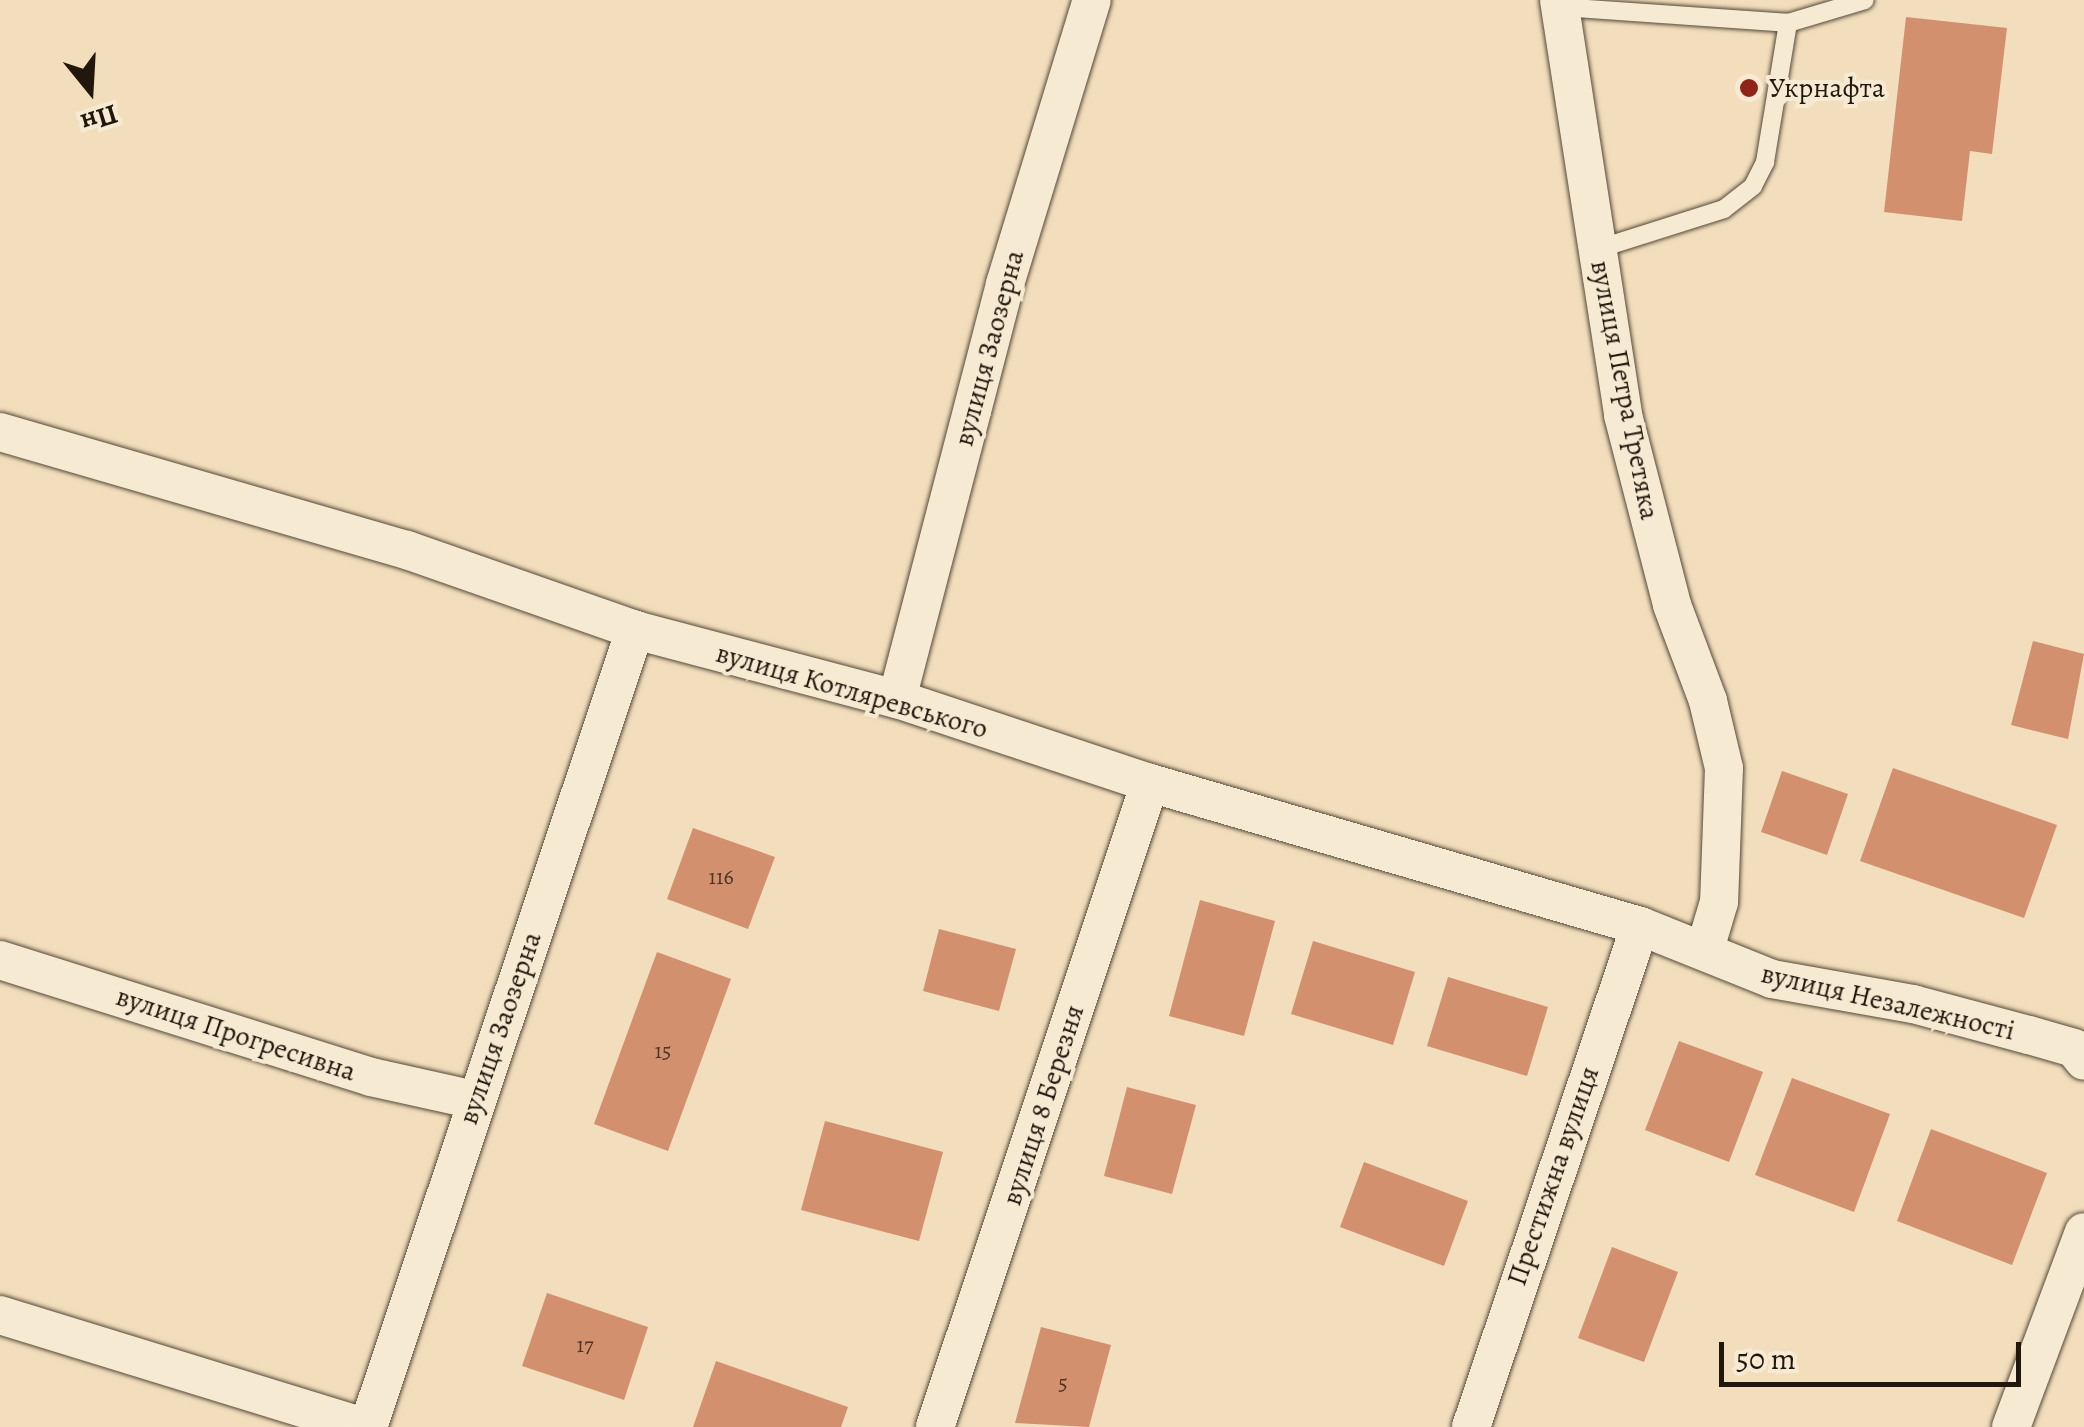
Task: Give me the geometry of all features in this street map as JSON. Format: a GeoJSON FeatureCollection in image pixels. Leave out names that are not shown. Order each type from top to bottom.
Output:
{"type":"FeatureCollection","features":[{"type":"Feature","properties":{"kind":"street","name":"вулиця Заозерна"},"geometry":{"type":"LineString","coordinates":[[896,699],[1005,284],[1092,0]]}},
{"type":"Feature","properties":{"kind":"street","name":"вулиця Петра Третяка"},"geometry":{"type":"LineString","coordinates":[[1559,4],[1644,504],[1724,768],[1719,902],[1705,949]]}},
{"type":"Feature","properties":{"kind":"street","name":"вулиця Котляревського"},"geometry":{"type":"LineString","coordinates":[[0,432],[407,550],[635,630],[896,699],[1150,783],[1640,926],[1705,949]]}},
{"type":"Feature","properties":{"kind":"street","name":"вулиця Заозерна"},"geometry":{"type":"LineString","coordinates":[[366,1427],[635,630]]}},
{"type":"Feature","properties":{"kind":"street","name":"вулиця 8 Березня"},"geometry":{"type":"LineString","coordinates":[[935,1427],[1150,783]]}},
{"type":"Feature","properties":{"kind":"street","name":"Престижна вулиця"},"geometry":{"type":"LineString","coordinates":[[1470,1427],[1640,926]]}},
{"type":"Feature","properties":{"kind":"street","name":"вулиця Незалежності"},"geometry":{"type":"LineString","coordinates":[[1705,949],[1772,979],[1913,1004],[2081,1054]]}},
{"type":"Feature","properties":{"kind":"street","name":"вулиця Прогресивна"},"geometry":{"type":"LineString","coordinates":[[0,960],[371,1077],[475,1100]]}},
{"type":"Feature","properties":{"kind":"street"},"geometry":{"type":"LineString","coordinates":[[2011,1427],[2084,1232]]}},
{"type":"Feature","properties":{"kind":"street"},"geometry":{"type":"LineString","coordinates":[[0,1315],[366,1427]]}},
{"type":"Feature","properties":{"kind":"lane"},"geometry":{"type":"LineString","coordinates":[[1559,4],[1788,22],[1865,0]]}},
{"type":"Feature","properties":{"kind":"lane"},"geometry":{"type":"LineString","coordinates":[[1598,249],[1724,208],[1753,186],[1766,162],[1788,22]]}},
{"type":"Feature","properties":{"kind":"building"},"geometry":{"type":"Polygon","coordinates":[[[1906,17],[2007,28],[1992,154],[1970,151],[1962,221],[1884,212],[1906,17]]]}},
{"type":"Feature","properties":{"kind":"building"},"geometry":{"type":"Polygon","coordinates":[[[2033,641],[2084,654],[2068,739],[2011,725],[2033,641]]]}},
{"type":"Feature","properties":{"kind":"building"},"geometry":{"type":"Polygon","coordinates":[[[1893,768],[2057,825],[2024,918],[1860,861],[1893,768]]]}},
{"type":"Feature","properties":{"kind":"building"},"geometry":{"type":"Polygon","coordinates":[[[1782,771],[1848,794],[1827,855],[1761,832],[1782,771]]]}},
{"type":"Feature","properties":{"kind":"building"},"geometry":{"type":"Polygon","coordinates":[[[693,828],[775,857],[748,929],[667,899],[693,828]]]}},
{"type":"Feature","properties":{"kind":"building"},"geometry":{"type":"Polygon","coordinates":[[[1200,900],[1275,921],[1244,1036],[1169,1016],[1200,900]]]}},
{"type":"Feature","properties":{"kind":"building"},"geometry":{"type":"Polygon","coordinates":[[[939,929],[1016,949],[999,1011],[923,991],[939,929]]]}},
{"type":"Feature","properties":{"kind":"building"},"geometry":{"type":"Polygon","coordinates":[[[1313,941],[1415,972],[1393,1045],[1291,1014],[1313,941]]]}},
{"type":"Feature","properties":{"kind":"building"},"geometry":{"type":"Polygon","coordinates":[[[657,952],[731,979],[668,1151],[594,1124],[657,952]]]}},
{"type":"Feature","properties":{"kind":"building"},"geometry":{"type":"Polygon","coordinates":[[[1448,977],[1548,1007],[1527,1076],[1427,1046],[1448,977]]]}},
{"type":"Feature","properties":{"kind":"building"},"geometry":{"type":"Polygon","coordinates":[[[1679,1041],[1763,1072],[1729,1162],[1645,1130],[1679,1041]]]}},
{"type":"Feature","properties":{"kind":"building"},"geometry":{"type":"Polygon","coordinates":[[[1792,1078],[1890,1114],[1854,1212],[1755,1175],[1792,1078]]]}},
{"type":"Feature","properties":{"kind":"building"},"geometry":{"type":"Polygon","coordinates":[[[1127,1087],[1196,1105],[1172,1194],[1104,1176],[1127,1087]]]}},
{"type":"Feature","properties":{"kind":"building"},"geometry":{"type":"Polygon","coordinates":[[[825,1121],[943,1152],[919,1241],[801,1210],[825,1121]]]}},
{"type":"Feature","properties":{"kind":"building"},"geometry":{"type":"Polygon","coordinates":[[[1931,1129],[2047,1173],[2012,1265],[1897,1221],[1931,1129]]]}},
{"type":"Feature","properties":{"kind":"building"},"geometry":{"type":"Polygon","coordinates":[[[1364,1162],[1468,1201],[1444,1266],[1340,1227],[1364,1162]]]}},
{"type":"Feature","properties":{"kind":"building"},"geometry":{"type":"Polygon","coordinates":[[[1612,1247],[1678,1272],[1644,1362],[1578,1338],[1612,1247]]]}},
{"type":"Feature","properties":{"kind":"building"},"geometry":{"type":"Polygon","coordinates":[[[547,1293],[648,1327],[624,1400],[522,1366],[547,1293]]]}},
{"type":"Feature","properties":{"kind":"building"},"geometry":{"type":"Polygon","coordinates":[[[1041,1327],[1111,1345],[1089,1427],[1015,1423],[1041,1327]]]}},
{"type":"Feature","properties":{"kind":"building"},"geometry":{"type":"Polygon","coordinates":[[[716,1361],[848,1407],[841,1427],[693,1427],[716,1361]]]}},
{"type":"Feature","properties":{"kind":"place","name":"Укрнафта"},"geometry":{"type":"Point","coordinates":[1749,88]}}]}
